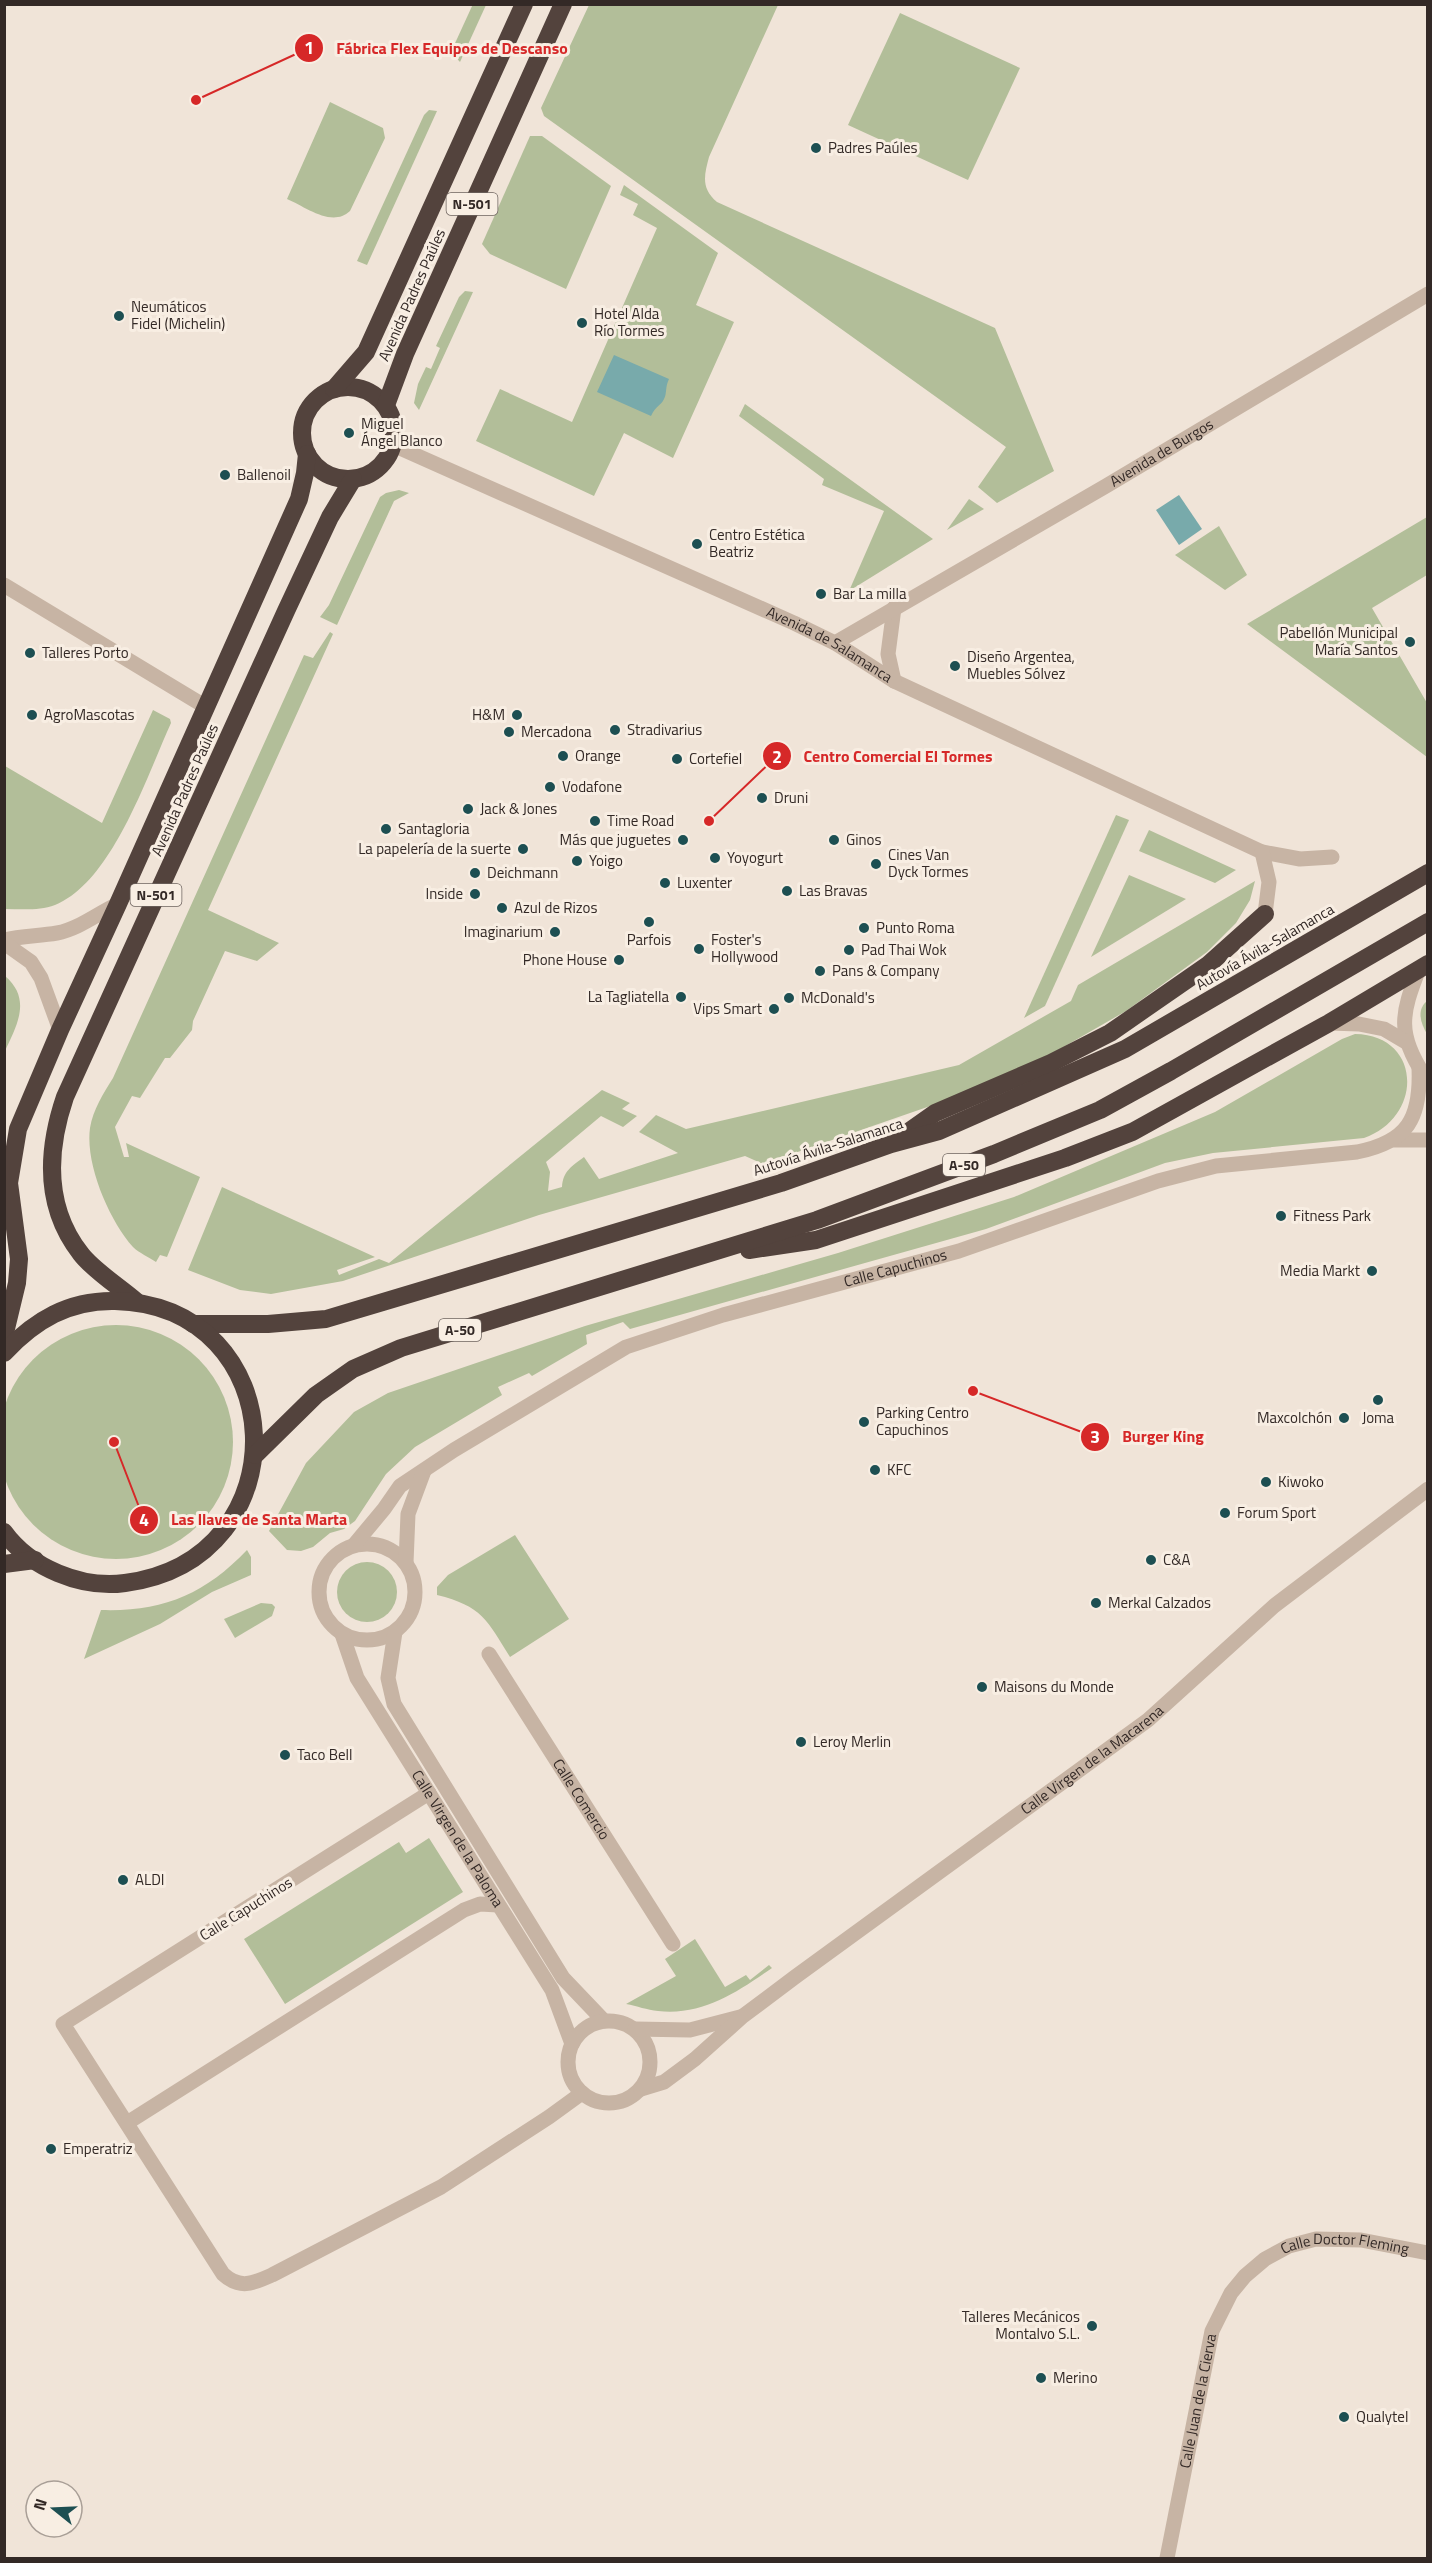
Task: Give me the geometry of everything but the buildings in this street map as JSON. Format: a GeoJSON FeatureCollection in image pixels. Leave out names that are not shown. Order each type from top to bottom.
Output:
{"type":"FeatureCollection","features":[{"type":"Feature","properties":{"kind":"highway","name":"Avenida Padres Paúles"},"geometry":{"type":"LineString","coordinates":[[334,389],[366,352],[524,4]]}},
{"type":"Feature","properties":{"kind":"highway","name":"Avenida Padres Paúles"},"geometry":{"type":"LineString","coordinates":[[386,405],[405,354],[563,4]]}},
{"type":"Feature","properties":{"kind":"highway"},"geometry":{"type":"LineString","coordinates":[[307,454],[319,469],[335,477],[353,479],[370,474],[385,462],[393,445],[394,424],[386,405],[371,392],[353,387],[334,389]]}},
{"type":"Feature","properties":{"kind":"highway","name":"N-501"},"geometry":{"type":"LineString","coordinates":[[307,454],[302,433],[304,419],[311,406],[321,396],[334,389]]}},
{"type":"Feature","properties":{"kind":"highway","name":"Avenida Padres Paúles"},"geometry":{"type":"LineString","coordinates":[[4,1337],[17,1283],[19,1259],[9,1183],[18,1129],[60,1030],[299,499],[306,473],[307,454]]}},
{"type":"Feature","properties":{"kind":"highway","name":"Avenida Padres Paúles"},"geometry":{"type":"LineString","coordinates":[[137,1302],[82,1255],[62,1222],[53,1193],[51,1163],[54,1131],[69,1086],[286,611],[330,517],[353,479]]}},
{"type":"Feature","properties":{"kind":"highway","name":"Autovía Ávila-Salamanca"},"geometry":{"type":"LineString","coordinates":[[193,1324],[268,1324],[326,1319],[781,1183],[891,1144],[939,1131],[1125,1049],[1428,873]]}},
{"type":"Feature","properties":{"kind":"highway"},"geometry":{"type":"LineString","coordinates":[[891,1144],[935,1113],[1051,1063],[1110,1033],[1208,965],[1265,914]]}},
{"type":"Feature","properties":{"kind":"highway","name":"A-50"},"geometry":{"type":"LineString","coordinates":[[255,1455],[316,1395],[353,1369],[401,1348],[817,1220],[994,1154],[1100,1110],[1428,921]]}},
{"type":"Feature","properties":{"kind":"highway"},"geometry":{"type":"LineString","coordinates":[[693,1257],[816,1240],[1065,1158],[1132,1132],[1329,1023],[1423,967]]}},
{"type":"Feature","properties":{"kind":"highway"},"geometry":{"type":"LineString","coordinates":[[4,1353],[24,1332],[58,1311],[97,1300],[137,1302],[166,1310],[193,1324],[221,1349],[242,1381],[253,1417],[255,1455],[248,1487],[235,1516],[212,1544],[183,1566],[149,1580],[114,1584],[78,1580],[55,1572],[34,1560],[4,1532]]}},
{"type":"Feature","properties":{"kind":"highway"},"geometry":{"type":"LineString","coordinates":[[4,1564],[34,1560]]}},
{"type":"Feature","properties":{"kind":"street","name":"Avenida de Burgos"},"geometry":{"type":"LineString","coordinates":[[835,643],[1091,495],[1428,294]]}},
{"type":"Feature","properties":{"kind":"street","name":"Avenida de Salamanca"},"geometry":{"type":"LineString","coordinates":[[393,445],[835,643],[894,681],[1262,852],[1300,859],[1332,857]]}},
{"type":"Feature","properties":{"kind":"street","name":"Avenida Padres Paúles"},"geometry":{"type":"LineString","coordinates":[[4,585],[206,707]]}},
{"type":"Feature","properties":{"kind":"street"},"geometry":{"type":"LineString","coordinates":[[894,608],[888,654],[894,681]]}},
{"type":"Feature","properties":{"kind":"street"},"geometry":{"type":"LineString","coordinates":[[1262,852],[1269,882],[1265,914]]}},
{"type":"Feature","properties":{"kind":"street"},"geometry":{"type":"LineString","coordinates":[[4,942],[22,936],[58,933],[75,927],[118,904]]}},
{"type":"Feature","properties":{"kind":"street"},"geometry":{"type":"LineString","coordinates":[[4,942],[31,962],[41,978],[60,1030]]}},
{"type":"Feature","properties":{"kind":"street"},"geometry":{"type":"LineString","coordinates":[[1394,1140],[1404,1130],[1420,1094],[1423,1074],[1406,1042],[1404,1015],[1407,1000],[1423,967]]}},
{"type":"Feature","properties":{"kind":"street"},"geometry":{"type":"LineString","coordinates":[[1329,1023],[1359,1024],[1384,1029],[1406,1042]]}},
{"type":"Feature","properties":{"kind":"street","name":"Calle Capuchinos"},"geometry":{"type":"LineString","coordinates":[[354,1545],[400,1486],[454,1450],[627,1347],[723,1315],[958,1251],[1169,1178],[1216,1166],[1358,1152],[1379,1148],[1394,1140],[1428,1140]]}},
{"type":"Feature","properties":{"kind":"street"},"geometry":{"type":"LineString","coordinates":[[406,1563],[408,1514],[424,1471]]}},
{"type":"Feature","properties":{"kind":"street","name":"Calle Virgen de la Macarena"},"geometry":{"type":"LineString","coordinates":[[640,2089],[664,2082],[695,2059],[743,2016],[1148,1720],[1274,1606],[1428,1490]]}},
{"type":"Feature","properties":{"kind":"street"},"geometry":{"type":"LineString","coordinates":[[373,1543],[392,1550],[406,1563],[415,1582],[414,1603],[407,1619],[394,1632],[378,1639],[359,1640],[342,1634],[328,1621],[320,1604],[319,1582],[328,1563],[339,1551],[354,1545],[373,1543]]}},
{"type":"Feature","properties":{"kind":"street","name":"Calle Virgen de la Paloma"},"geometry":{"type":"LineString","coordinates":[[394,1632],[388,1678],[393,1704],[563,1978],[604,2021]]}},
{"type":"Feature","properties":{"kind":"street","name":"Calle Virgen de la Paloma"},"geometry":{"type":"LineString","coordinates":[[342,1634],[357,1678],[552,1990],[572,2044]]}},
{"type":"Feature","properties":{"kind":"street","name":"Calle Comercio"},"geometry":{"type":"LineString","coordinates":[[489,1654],[673,1944]]}},
{"type":"Feature","properties":{"kind":"street","name":"Calle Capuchinos"},"geometry":{"type":"LineString","coordinates":[[127,2123],[63,2024],[429,1793]]}},
{"type":"Feature","properties":{"kind":"street"},"geometry":{"type":"LineString","coordinates":[[498,1905],[480,1904],[464,1910],[127,2123],[223,2274],[235,2283],[251,2284],[441,2187],[582,2093]]}},
{"type":"Feature","properties":{"kind":"street","name":"Calle Virgen de la Macarena"},"geometry":{"type":"LineString","coordinates":[[635,2029],[690,2030],[743,2016]]}},
{"type":"Feature","properties":{"kind":"street"},"geometry":{"type":"LineString","coordinates":[[604,2021],[620,2022],[635,2029],[648,2047],[650,2069],[640,2089],[628,2099],[612,2103],[596,2101],[582,2093],[572,2079],[568,2061],[572,2044],[585,2029],[604,2021]]}},
{"type":"Feature","properties":{"kind":"street","name":"Calle Doctor Fleming"},"geometry":{"type":"LineString","coordinates":[[1265,2259],[1289,2246],[1316,2239],[1361,2240],[1428,2253]]}},
{"type":"Feature","properties":{"kind":"street","name":"Calle Juan de la Cierva"},"geometry":{"type":"LineString","coordinates":[[1167,2559],[1212,2331],[1231,2293],[1245,2276],[1265,2259]]}},
{"type":"Feature","properties":{"kind":"green space"},"geometry":{"type":"Polygon","coordinates":[[[473,4],[486,5],[460,62],[451,52],[473,4]]]}},
{"type":"Feature","properties":{"kind":"green space"},"geometry":{"type":"Polygon","coordinates":[[[589,5],[778,5],[709,157],[705,176],[708,192],[717,202],[995,328],[1054,471],[997,503],[978,487],[1006,447],[544,116],[541,108],[589,5]]]}},
{"type":"Feature","properties":{"kind":"green space"},"geometry":{"type":"Polygon","coordinates":[[[900,13],[1020,68],[968,180],[848,125],[900,13]]]}},
{"type":"Feature","properties":{"kind":"green space"},"geometry":{"type":"Polygon","coordinates":[[[330,102],[383,128],[385,138],[350,211],[343,216],[335,217],[319,214],[287,199],[330,102]]]}},
{"type":"Feature","properties":{"kind":"green space"},"geometry":{"type":"Polygon","coordinates":[[[429,110],[437,111],[367,265],[357,261],[424,115],[429,110]]]}},
{"type":"Feature","properties":{"kind":"green space"},"geometry":{"type":"Polygon","coordinates":[[[530,136],[542,136],[611,186],[566,289],[490,254],[482,244],[530,136]]]}},
{"type":"Feature","properties":{"kind":"green space"},"geometry":{"type":"Polygon","coordinates":[[[624,185],[718,253],[696,305],[734,322],[673,458],[624,433],[594,496],[476,441],[500,389],[572,422],[657,228],[633,215],[638,204],[620,195],[624,185]]]}},
{"type":"Feature","properties":{"kind":"green space"},"geometry":{"type":"Polygon","coordinates":[[[465,291],[473,292],[419,410],[414,403],[418,384],[426,367],[431,369],[440,348],[436,346],[459,297],[465,291]]]}},
{"type":"Feature","properties":{"kind":"green space"},"geometry":{"type":"Polygon","coordinates":[[[745,404],[933,539],[849,591],[884,511],[822,485],[824,479],[739,416],[745,404]]]}},
{"type":"Feature","properties":{"kind":"green space"},"geometry":{"type":"Polygon","coordinates":[[[399,490],[409,493],[394,501],[337,625],[320,617],[329,605],[380,497],[399,490]]]}},
{"type":"Feature","properties":{"kind":"green space"},"geometry":{"type":"Polygon","coordinates":[[[969,499],[984,509],[947,530],[969,499]]]}},
{"type":"Feature","properties":{"kind":"green space"},"geometry":{"type":"Polygon","coordinates":[[[1427,517],[1427,575],[1372,608],[1427,703],[1427,757],[1247,624],[1427,517]]]}},
{"type":"Feature","properties":{"kind":"green space"},"geometry":{"type":"Polygon","coordinates":[[[1219,526],[1247,575],[1225,590],[1175,555],[1219,526]]]}},
{"type":"Feature","properties":{"kind":"green space"},"geometry":{"type":"Polygon","coordinates":[[[330,632],[333,634],[208,910],[279,943],[257,961],[225,951],[193,1021],[192,1030],[170,1058],[165,1058],[140,1098],[132,1096],[115,1127],[124,1157],[129,1157],[126,1143],[200,1177],[167,1257],[160,1255],[156,1262],[133,1247],[115,1222],[108,1207],[91,1158],[89,1142],[91,1121],[113,1078],[304,655],[313,658],[330,632]]]}},
{"type":"Feature","properties":{"kind":"green space"},"geometry":{"type":"Polygon","coordinates":[[[153,710],[170,719],[171,723],[125,826],[94,875],[75,893],[55,905],[36,909],[5,909],[5,766],[102,823],[153,710]]]}},
{"type":"Feature","properties":{"kind":"green space"},"geometry":{"type":"Polygon","coordinates":[[[1116,815],[1129,820],[1045,1006],[1024,1018],[1116,815]]]}},
{"type":"Feature","properties":{"kind":"green space"},"geometry":{"type":"Polygon","coordinates":[[[1149,830],[1236,870],[1215,883],[1139,851],[1149,830]]]}},
{"type":"Feature","properties":{"kind":"green space"},"geometry":{"type":"Polygon","coordinates":[[[1129,875],[1186,899],[1091,957],[1129,875]]]}},
{"type":"Feature","properties":{"kind":"green space"},"geometry":{"type":"Polygon","coordinates":[[[1255,881],[1250,900],[1236,923],[1207,952],[1126,1011],[1053,1053],[936,1104],[763,1164],[745,1156],[539,1215],[343,1281],[271,1294],[240,1290],[188,1270],[222,1187],[375,1257],[337,1270],[339,1275],[379,1259],[389,1263],[602,1090],[630,1103],[622,1109],[637,1116],[623,1127],[601,1116],[546,1162],[550,1172],[548,1191],[562,1187],[566,1173],[584,1157],[599,1179],[678,1153],[639,1132],[656,1115],[686,1129],[959,1065],[1071,1001],[1078,985],[1255,881]]]}},
{"type":"Feature","properties":{"kind":"green space"},"geometry":{"type":"Polygon","coordinates":[[[5,976],[18,994],[20,1012],[5,1051],[5,976]]]}},
{"type":"Feature","properties":{"kind":"green space"},"geometry":{"type":"Polygon","coordinates":[[[1427,1001],[1427,1034],[1421,1022],[1421,1013],[1427,1001]]]}},
{"type":"Feature","properties":{"kind":"green space"},"geometry":{"type":"Polygon","coordinates":[[[1355,1034],[1377,1038],[1393,1048],[1403,1062],[1407,1079],[1405,1096],[1397,1113],[1384,1128],[1364,1138],[1213,1153],[1165,1163],[986,1229],[630,1329],[623,1322],[586,1335],[587,1344],[532,1376],[529,1373],[498,1387],[502,1395],[415,1447],[386,1474],[355,1521],[344,1529],[330,1533],[313,1547],[301,1551],[287,1550],[269,1531],[306,1463],[354,1412],[388,1393],[585,1326],[838,1253],[1014,1197],[1215,1112],[1342,1039],[1355,1034]]]}},
{"type":"Feature","properties":{"kind":"green space"},"geometry":{"type":"Polygon","coordinates":[[[116,1325],[161,1334],[181,1345],[206,1368],[224,1397],[233,1442],[224,1487],[213,1507],[190,1532],[161,1550],[116,1559],[71,1550],[51,1539],[26,1516],[8,1487],[-1,1442],[8,1397],[19,1377],[42,1352],[71,1334],[116,1325]]]}},
{"type":"Feature","properties":{"kind":"green space"},"geometry":{"type":"Polygon","coordinates":[[[515,1535],[569,1619],[510,1657],[482,1616],[464,1604],[437,1595],[437,1587],[448,1575],[515,1535]]]}},
{"type":"Feature","properties":{"kind":"green space"},"geometry":{"type":"Polygon","coordinates":[[[247,1550],[251,1557],[251,1575],[212,1592],[160,1624],[84,1659],[101,1610],[144,1608],[181,1598],[215,1579],[247,1550]]]}},
{"type":"Feature","properties":{"kind":"green space"},"geometry":{"type":"Polygon","coordinates":[[[367,1562],[384,1567],[392,1575],[397,1592],[392,1609],[384,1617],[367,1622],[350,1617],[342,1609],[337,1592],[342,1575],[350,1567],[367,1562]]]}},
{"type":"Feature","properties":{"kind":"green space"},"geometry":{"type":"Polygon","coordinates":[[[261,1603],[272,1604],[275,1607],[272,1616],[235,1638],[224,1619],[261,1603]]]}},
{"type":"Feature","properties":{"kind":"green space"},"geometry":{"type":"Polygon","coordinates":[[[429,1838],[463,1892],[285,2004],[244,1939],[399,1842],[406,1853],[429,1838]]]}},
{"type":"Feature","properties":{"kind":"green space"},"geometry":{"type":"Polygon","coordinates":[[[695,1939],[725,1987],[746,1975],[750,1980],[769,1965],[772,1968],[746,1986],[719,2000],[690,2010],[658,2011],[626,2004],[676,1976],[665,1959],[695,1939]]]}},
{"type":"Feature","properties":{"kind":"water"},"geometry":{"type":"Polygon","coordinates":[[[614,355],[669,379],[664,399],[651,416],[597,392],[614,355]]]}},
{"type":"Feature","properties":{"kind":"water"},"geometry":{"type":"Polygon","coordinates":[[[1179,495],[1202,529],[1179,545],[1156,510],[1179,495]]]}},
{"type":"Feature","properties":{"kind":"place","name":"Fábrica Flex Equipos de Descanso"},"geometry":{"type":"Point","coordinates":[196,100]}},
{"type":"Feature","properties":{"kind":"place","name":"Padres Paúles"},"geometry":{"type":"Point","coordinates":[816,148]}},
{"type":"Feature","properties":{"kind":"place","name":"Neumáticos Fidel (Michelin)"},"geometry":{"type":"Point","coordinates":[119,316]}},
{"type":"Feature","properties":{"kind":"place","name":"Hotel Alda Río Tormes"},"geometry":{"type":"Point","coordinates":[582,323]}},
{"type":"Feature","properties":{"kind":"place","name":"Miguel Ángel Blanco"},"geometry":{"type":"Point","coordinates":[349,433]}},
{"type":"Feature","properties":{"kind":"place","name":"Ballenoil"},"geometry":{"type":"Point","coordinates":[225,475]}},
{"type":"Feature","properties":{"kind":"place","name":"Centro Estética Beatriz"},"geometry":{"type":"Point","coordinates":[697,544]}},
{"type":"Feature","properties":{"kind":"place","name":"Bar La milla"},"geometry":{"type":"Point","coordinates":[821,594]}},
{"type":"Feature","properties":{"kind":"place","name":"Pabellón Municipal María Santos"},"geometry":{"type":"Point","coordinates":[1410,642]}},
{"type":"Feature","properties":{"kind":"place","name":"Talleres Porto"},"geometry":{"type":"Point","coordinates":[30,653]}},
{"type":"Feature","properties":{"kind":"place","name":"Diseño Argentea, Muebles Sólvez"},"geometry":{"type":"Point","coordinates":[955,666]}},
{"type":"Feature","properties":{"kind":"place","name":"AgroMascotas"},"geometry":{"type":"Point","coordinates":[32,715]}},
{"type":"Feature","properties":{"kind":"place","name":"H&M"},"geometry":{"type":"Point","coordinates":[517,715]}},
{"type":"Feature","properties":{"kind":"place","name":"Stradivarius"},"geometry":{"type":"Point","coordinates":[615,730]}},
{"type":"Feature","properties":{"kind":"place","name":"Mercadona"},"geometry":{"type":"Point","coordinates":[509,732]}},
{"type":"Feature","properties":{"kind":"place","name":"Orange"},"geometry":{"type":"Point","coordinates":[563,756]}},
{"type":"Feature","properties":{"kind":"place","name":"Cortefiel"},"geometry":{"type":"Point","coordinates":[677,759]}},
{"type":"Feature","properties":{"kind":"place","name":"Vodafone"},"geometry":{"type":"Point","coordinates":[550,787]}},
{"type":"Feature","properties":{"kind":"place","name":"Druni"},"geometry":{"type":"Point","coordinates":[762,798]}},
{"type":"Feature","properties":{"kind":"place","name":"Jack & Jones"},"geometry":{"type":"Point","coordinates":[468,809]}},
{"type":"Feature","properties":{"kind":"place","name":"Time Road"},"geometry":{"type":"Point","coordinates":[595,821]}},
{"type":"Feature","properties":{"kind":"place","name":"Centro Comercial El Tormes"},"geometry":{"type":"Point","coordinates":[709,821]}},
{"type":"Feature","properties":{"kind":"place","name":"Santagloria"},"geometry":{"type":"Point","coordinates":[386,829]}},
{"type":"Feature","properties":{"kind":"place","name":"Más que juguetes"},"geometry":{"type":"Point","coordinates":[683,840]}},
{"type":"Feature","properties":{"kind":"place","name":"Ginos"},"geometry":{"type":"Point","coordinates":[834,840]}},
{"type":"Feature","properties":{"kind":"place","name":"La papelería de la suerte"},"geometry":{"type":"Point","coordinates":[523,849]}},
{"type":"Feature","properties":{"kind":"place","name":"Yoyogurt"},"geometry":{"type":"Point","coordinates":[715,858]}},
{"type":"Feature","properties":{"kind":"place","name":"Yoigo"},"geometry":{"type":"Point","coordinates":[577,861]}},
{"type":"Feature","properties":{"kind":"place","name":"Cines Van Dyck Tormes"},"geometry":{"type":"Point","coordinates":[876,864]}},
{"type":"Feature","properties":{"kind":"place","name":"Deichmann"},"geometry":{"type":"Point","coordinates":[475,873]}},
{"type":"Feature","properties":{"kind":"place","name":"Luxenter"},"geometry":{"type":"Point","coordinates":[665,883]}},
{"type":"Feature","properties":{"kind":"place","name":"Las Bravas"},"geometry":{"type":"Point","coordinates":[787,891]}},
{"type":"Feature","properties":{"kind":"place","name":"Inside"},"geometry":{"type":"Point","coordinates":[475,894]}},
{"type":"Feature","properties":{"kind":"place","name":"Azul de Rizos"},"geometry":{"type":"Point","coordinates":[502,908]}},
{"type":"Feature","properties":{"kind":"place","name":"Parfois"},"geometry":{"type":"Point","coordinates":[649,922]}},
{"type":"Feature","properties":{"kind":"place","name":"Punto Roma"},"geometry":{"type":"Point","coordinates":[864,928]}},
{"type":"Feature","properties":{"kind":"place","name":"Imaginarium"},"geometry":{"type":"Point","coordinates":[555,932]}},
{"type":"Feature","properties":{"kind":"place","name":"Foster's Hollywood"},"geometry":{"type":"Point","coordinates":[699,949]}},
{"type":"Feature","properties":{"kind":"place","name":"Pad Thai Wok"},"geometry":{"type":"Point","coordinates":[849,950]}},
{"type":"Feature","properties":{"kind":"place","name":"Phone House"},"geometry":{"type":"Point","coordinates":[619,960]}},
{"type":"Feature","properties":{"kind":"place","name":"Pans & Company"},"geometry":{"type":"Point","coordinates":[820,971]}},
{"type":"Feature","properties":{"kind":"place","name":"La Tagliatella"},"geometry":{"type":"Point","coordinates":[681,997]}},
{"type":"Feature","properties":{"kind":"place","name":"McDonald's"},"geometry":{"type":"Point","coordinates":[789,998]}},
{"type":"Feature","properties":{"kind":"place","name":"Vips Smart"},"geometry":{"type":"Point","coordinates":[774,1009]}},
{"type":"Feature","properties":{"kind":"place","name":"Fitness Park"},"geometry":{"type":"Point","coordinates":[1281,1216]}},
{"type":"Feature","properties":{"kind":"place","name":"Media Markt"},"geometry":{"type":"Point","coordinates":[1372,1271]}},
{"type":"Feature","properties":{"kind":"place","name":"Burger King"},"geometry":{"type":"Point","coordinates":[973,1391]}},
{"type":"Feature","properties":{"kind":"place","name":"Joma"},"geometry":{"type":"Point","coordinates":[1378,1400]}},
{"type":"Feature","properties":{"kind":"place","name":"Maxcolchón"},"geometry":{"type":"Point","coordinates":[1344,1418]}},
{"type":"Feature","properties":{"kind":"place","name":"Parking Centro Capuchinos"},"geometry":{"type":"Point","coordinates":[864,1422]}},
{"type":"Feature","properties":{"kind":"place","name":"Las llaves de Santa Marta"},"geometry":{"type":"Point","coordinates":[114,1442]}},
{"type":"Feature","properties":{"kind":"place","name":"KFC"},"geometry":{"type":"Point","coordinates":[875,1470]}},
{"type":"Feature","properties":{"kind":"place","name":"Kiwoko"},"geometry":{"type":"Point","coordinates":[1266,1482]}},
{"type":"Feature","properties":{"kind":"place","name":"Forum Sport"},"geometry":{"type":"Point","coordinates":[1225,1513]}},
{"type":"Feature","properties":{"kind":"place","name":"C&A"},"geometry":{"type":"Point","coordinates":[1151,1560]}},
{"type":"Feature","properties":{"kind":"place","name":"Merkal Calzados"},"geometry":{"type":"Point","coordinates":[1096,1603]}},
{"type":"Feature","properties":{"kind":"place","name":"Maisons du Monde"},"geometry":{"type":"Point","coordinates":[982,1687]}},
{"type":"Feature","properties":{"kind":"place","name":"Leroy Merlin"},"geometry":{"type":"Point","coordinates":[801,1742]}},
{"type":"Feature","properties":{"kind":"place","name":"Taco Bell"},"geometry":{"type":"Point","coordinates":[285,1755]}},
{"type":"Feature","properties":{"kind":"place","name":"ALDI"},"geometry":{"type":"Point","coordinates":[123,1880]}},
{"type":"Feature","properties":{"kind":"place","name":"Emperatriz"},"geometry":{"type":"Point","coordinates":[51,2149]}},
{"type":"Feature","properties":{"kind":"place","name":"Talleres Mecánicos Montalvo S.L."},"geometry":{"type":"Point","coordinates":[1092,2326]}},
{"type":"Feature","properties":{"kind":"place","name":"Merino"},"geometry":{"type":"Point","coordinates":[1041,2378]}},
{"type":"Feature","properties":{"kind":"place","name":"Qualytel"},"geometry":{"type":"Point","coordinates":[1344,2417]}}]}
